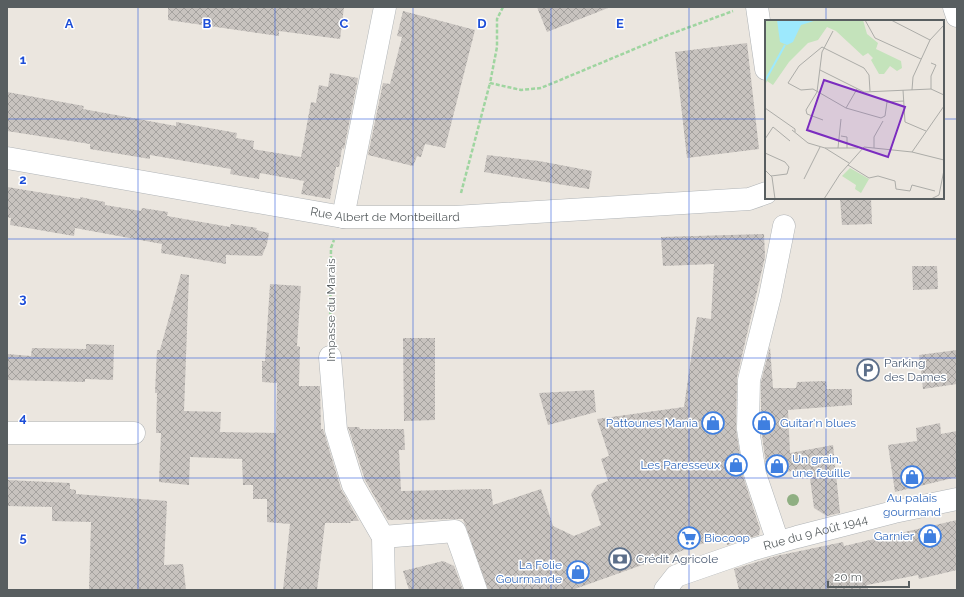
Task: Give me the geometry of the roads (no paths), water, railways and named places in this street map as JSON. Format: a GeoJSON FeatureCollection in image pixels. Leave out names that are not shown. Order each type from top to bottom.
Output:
{"type":"FeatureCollection","features":[{"type":"Feature","properties":{"kind":"street"},"geometry":{"type":"LineString","coordinates":[[343,217],[385,7]]}},
{"type":"Feature","properties":{"kind":"street"},"geometry":{"type":"LineString","coordinates":[[954,7],[957,16]]}},
{"type":"Feature","properties":{"kind":"street"},"geometry":{"type":"LineString","coordinates":[[746,9],[765,66]]}},
{"type":"Feature","properties":{"kind":"street","name":"Rue Albert de Montbeillard"},"geometry":{"type":"LineString","coordinates":[[7,158],[343,217],[455,217],[749,199],[765,194]]}},
{"type":"Feature","properties":{"kind":"street"},"geometry":{"type":"LineString","coordinates":[[778,542],[755,474],[748,433],[748,415],[749,380],[770,296],[784,226]]}},
{"type":"Feature","properties":{"kind":"street","name":"Impasse du Marais"},"geometry":{"type":"LineString","coordinates":[[330,357],[336,430],[353,485],[383,537],[384,590]]}},
{"type":"Feature","properties":{"kind":"street"},"geometry":{"type":"LineString","coordinates":[[7,433],[134,433]]}},
{"type":"Feature","properties":{"kind":"street","name":"Rue du 9 Août 1944"},"geometry":{"type":"LineString","coordinates":[[670,583],[778,542],[894,512],[957,499]]}},
{"type":"Feature","properties":{"kind":"street"},"geometry":{"type":"LineString","coordinates":[[383,537],[455,531],[476,590]]}},
{"type":"Feature","properties":{"kind":"place","name":"Parking des Dames"},"geometry":{"type":"Point","coordinates":[868,370]}},
{"type":"Feature","properties":{"kind":"place","name":"Pattounes Mania"},"geometry":{"type":"Point","coordinates":[713,423]}},
{"type":"Feature","properties":{"kind":"place","name":"Guitar'n blues"},"geometry":{"type":"Point","coordinates":[764,423]}},
{"type":"Feature","properties":{"kind":"place","name":"Les Paresseux"},"geometry":{"type":"Point","coordinates":[736,465]}},
{"type":"Feature","properties":{"kind":"place","name":"Un grain, une feuille"},"geometry":{"type":"Point","coordinates":[777,466]}},
{"type":"Feature","properties":{"kind":"place","name":"Au palais gourmand"},"geometry":{"type":"Point","coordinates":[912,477]}},
{"type":"Feature","properties":{"kind":"place","name":"Garnier"},"geometry":{"type":"Point","coordinates":[930,536]}},
{"type":"Feature","properties":{"kind":"place","name":"Biocoop"},"geometry":{"type":"Point","coordinates":[689,538]}},
{"type":"Feature","properties":{"kind":"place","name":"Crédit Agricole"},"geometry":{"type":"Point","coordinates":[620,559]}},
{"type":"Feature","properties":{"kind":"place","name":"La Folie Gourmande"},"geometry":{"type":"Point","coordinates":[578,572]}}]}
